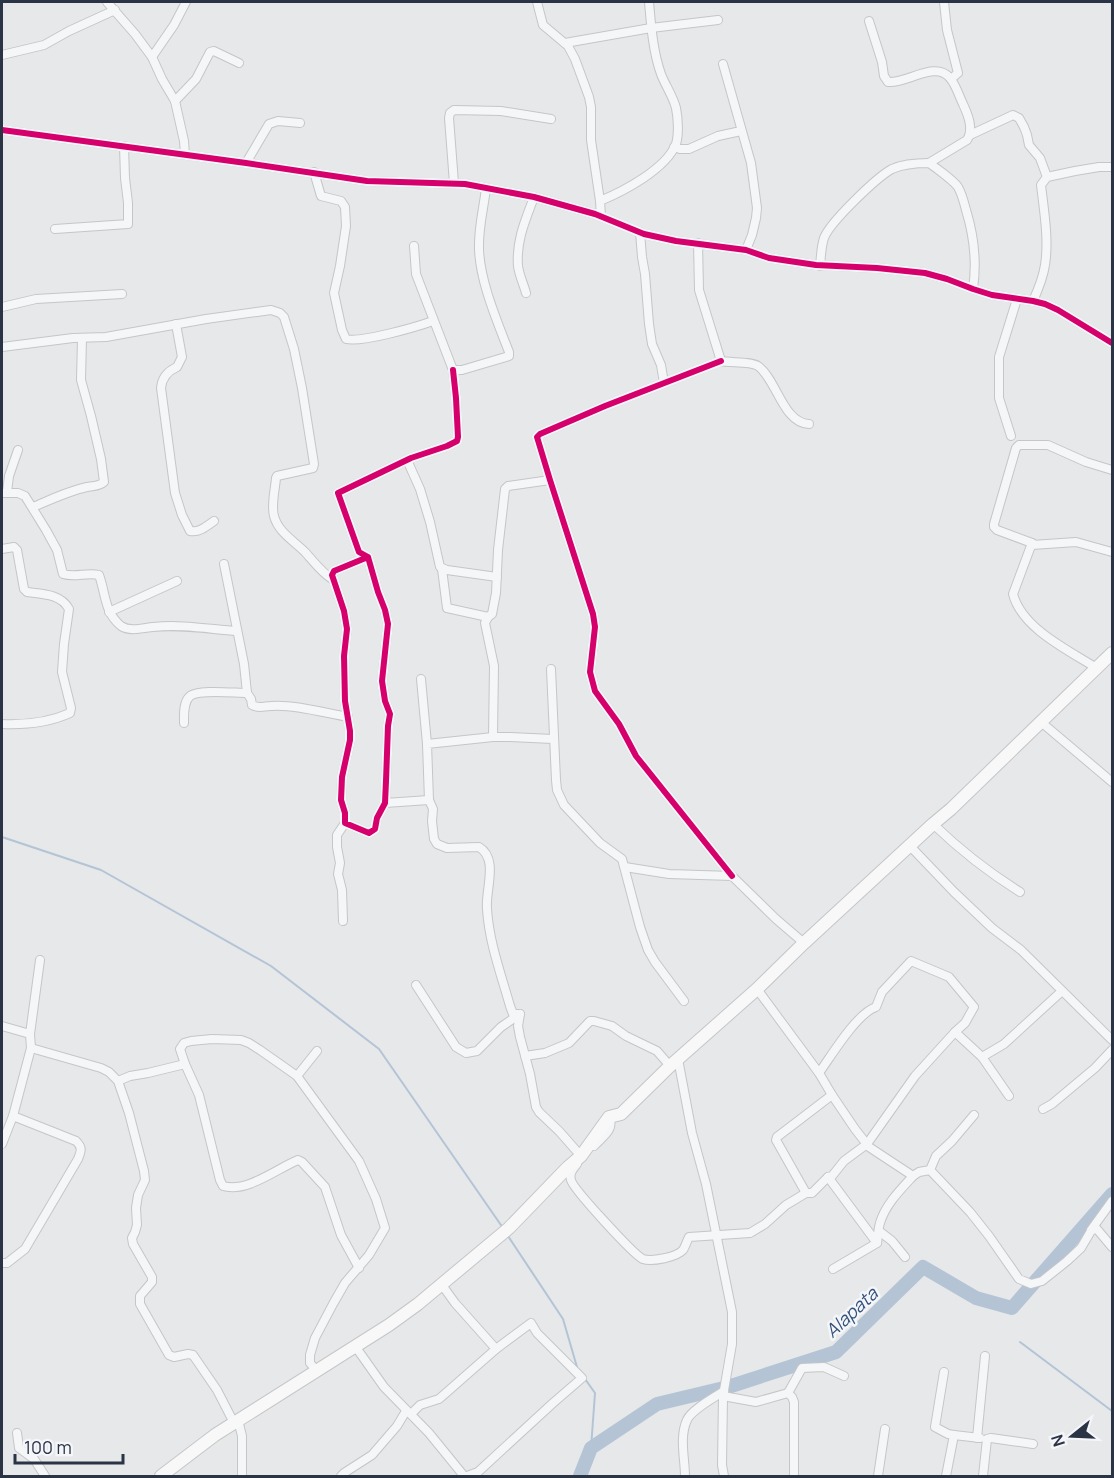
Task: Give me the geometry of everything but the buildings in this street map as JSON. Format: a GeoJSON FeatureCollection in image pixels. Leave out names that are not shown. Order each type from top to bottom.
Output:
{"type":"FeatureCollection","features":[{"type":"Feature","properties":{"kind":"main road"},"geometry":{"type":"LineString","coordinates":[[161,1476],[207,1441],[389,1325],[442,1285],[509,1228],[581,1156],[609,1117],[621,1114],[757,989],[951,809],[1113,653]]}},
{"type":"Feature","properties":{"kind":"street"},"geometry":{"type":"LineString","coordinates":[[107,2],[116,10],[152,57],[175,101],[185,155]]}},
{"type":"Feature","properties":{"kind":"street"},"geometry":{"type":"LineString","coordinates":[[152,57],[174,25],[186,2]]}},
{"type":"Feature","properties":{"kind":"street"},"geometry":{"type":"LineString","coordinates":[[537,2],[543,25],[565,43],[575,59],[590,102],[591,140],[601,216]]}},
{"type":"Feature","properties":{"kind":"street"},"geometry":{"type":"LineString","coordinates":[[600,201],[640,181],[661,164],[672,152],[676,142],[676,107],[661,73],[651,28],[649,2]]}},
{"type":"Feature","properties":{"kind":"street"},"geometry":{"type":"LineString","coordinates":[[944,2],[947,30],[958,73],[951,79]]}},
{"type":"Feature","properties":{"kind":"street"},"geometry":{"type":"LineString","coordinates":[[2,55],[44,45],[116,10]]}},
{"type":"Feature","properties":{"kind":"street"},"geometry":{"type":"LineString","coordinates":[[565,43],[651,28],[717,20]]}},
{"type":"Feature","properties":{"kind":"street"},"geometry":{"type":"LineString","coordinates":[[820,266],[822,246],[827,231],[882,176],[893,169],[929,163],[967,140],[970,135],[971,127],[965,108],[951,79],[945,74],[937,71],[925,72],[896,83],[888,82],[884,76],[869,21]]}},
{"type":"Feature","properties":{"kind":"street"},"geometry":{"type":"LineString","coordinates":[[175,101],[196,79],[210,52],[214,51],[238,63]]}},
{"type":"Feature","properties":{"kind":"street"},"geometry":{"type":"LineString","coordinates":[[723,64],[751,163],[757,208],[752,236],[746,250]]}},
{"type":"Feature","properties":{"kind":"street"},"geometry":{"type":"LineString","coordinates":[[454,183],[449,118],[450,113],[454,110],[501,111],[551,119]]}},
{"type":"Feature","properties":{"kind":"street"},"geometry":{"type":"LineString","coordinates":[[970,135],[1014,115],[1019,118],[1024,127],[1029,145],[1040,158],[1047,177]]}},
{"type":"Feature","properties":{"kind":"street"},"geometry":{"type":"LineString","coordinates":[[246,163],[269,124],[278,121],[300,123]]}},
{"type":"Feature","properties":{"kind":"street"},"geometry":{"type":"LineString","coordinates":[[2,130],[367,181],[454,183],[534,197],[601,216],[640,232],[676,241],[746,250],[769,258],[820,266],[925,273],[973,290],[1033,301],[1058,310],[1113,343]]}},
{"type":"Feature","properties":{"kind":"street"},"geometry":{"type":"LineString","coordinates":[[674,147],[689,149],[718,136],[741,131]]}},
{"type":"Feature","properties":{"kind":"street"},"geometry":{"type":"LineString","coordinates":[[56,229],[128,224],[124,146]]}},
{"type":"Feature","properties":{"kind":"street"},"geometry":{"type":"LineString","coordinates":[[929,163],[954,182],[961,194],[972,229],[975,248],[976,266],[973,290]]}},
{"type":"Feature","properties":{"kind":"street"},"geometry":{"type":"LineString","coordinates":[[1033,301],[1045,266],[1046,218],[1041,185],[1047,177],[1099,167],[1113,167]]}},
{"type":"Feature","properties":{"kind":"street"},"geometry":{"type":"LineString","coordinates":[[314,172],[321,196],[341,201],[345,207],[346,226],[334,293],[346,339],[365,338],[433,321]]}},
{"type":"Feature","properties":{"kind":"street"},"geometry":{"type":"LineString","coordinates":[[453,370],[462,370],[506,358],[510,354],[498,325],[479,255],[478,243],[486,188]]}},
{"type":"Feature","properties":{"kind":"street"},"geometry":{"type":"LineString","coordinates":[[526,294],[518,268],[519,241],[534,197]]}},
{"type":"Feature","properties":{"kind":"street"},"geometry":{"type":"LineString","coordinates":[[640,232],[652,344],[661,365],[664,383]]}},
{"type":"Feature","properties":{"kind":"street"},"geometry":{"type":"LineString","coordinates":[[698,243],[699,290],[722,361]]}},
{"type":"Feature","properties":{"kind":"street"},"geometry":{"type":"LineString","coordinates":[[345,823],[371,832],[375,829],[385,803],[390,714],[382,681],[388,624],[385,610],[368,557],[359,552],[338,493],[407,460],[458,440],[453,370],[416,274],[414,246]]}},
{"type":"Feature","properties":{"kind":"street"},"geometry":{"type":"LineString","coordinates":[[2,307],[36,299],[122,294]]}},
{"type":"Feature","properties":{"kind":"street"},"geometry":{"type":"LineString","coordinates":[[1011,436],[999,398],[999,357],[1017,299]]}},
{"type":"Feature","properties":{"kind":"street"},"geometry":{"type":"LineString","coordinates":[[2,347],[63,339],[106,337],[271,310],[280,312],[284,317],[299,370],[314,464],[313,468],[277,476],[274,518],[285,534],[324,574],[332,579]]}},
{"type":"Feature","properties":{"kind":"street"},"geometry":{"type":"LineString","coordinates":[[176,324],[182,357],[177,367],[165,375],[161,381],[175,493],[190,531],[200,530],[214,521]]}},
{"type":"Feature","properties":{"kind":"street"},"geometry":{"type":"LineString","coordinates":[[33,507],[70,492],[102,485],[104,482],[101,459],[81,380],[82,338]]}},
{"type":"Feature","properties":{"kind":"street"},"geometry":{"type":"LineString","coordinates":[[804,944],[732,876],[636,756],[619,724],[593,687],[590,672],[594,622],[537,440],[540,434],[605,406],[722,361],[759,366],[767,375],[785,406],[798,421],[809,424]]}},
{"type":"Feature","properties":{"kind":"street"},"geometry":{"type":"LineString","coordinates":[[1113,470],[1086,462],[1048,445],[1019,445],[1016,448],[994,524],[997,530],[1032,543],[1032,545],[1076,542],[1113,552]]}},
{"type":"Feature","properties":{"kind":"street"},"geometry":{"type":"LineString","coordinates":[[18,450],[4,492],[25,496],[33,507],[57,550],[63,574],[99,576],[104,601],[109,612],[121,626],[128,629],[167,626],[237,631]]}},
{"type":"Feature","properties":{"kind":"street"},"geometry":{"type":"LineString","coordinates":[[407,460],[420,489],[430,522],[442,569],[446,608],[488,617]]}},
{"type":"Feature","properties":{"kind":"street"},"geometry":{"type":"LineString","coordinates":[[493,737],[494,666],[485,623],[493,613],[506,488],[550,480]]}},
{"type":"Feature","properties":{"kind":"street"},"geometry":{"type":"LineString","coordinates":[[1032,543],[1013,594],[1015,601],[1041,633],[1098,669]]}},
{"type":"Feature","properties":{"kind":"street"},"geometry":{"type":"LineString","coordinates":[[2,549],[14,547],[17,550],[22,583],[27,592],[55,596],[63,600],[69,609],[62,672],[71,708],[70,713],[46,722],[2,724]]}},
{"type":"Feature","properties":{"kind":"street"},"geometry":{"type":"LineString","coordinates":[[343,921],[337,835],[345,823],[341,800],[342,777],[350,731],[345,701],[346,621],[332,575],[334,571],[368,557]]}},
{"type":"Feature","properties":{"kind":"street"},"geometry":{"type":"LineString","coordinates":[[224,564],[244,664],[246,693],[252,705],[260,708],[288,706],[348,717]]}},
{"type":"Feature","properties":{"kind":"street"},"geometry":{"type":"LineString","coordinates":[[442,569],[497,577]]}},
{"type":"Feature","properties":{"kind":"street"},"geometry":{"type":"LineString","coordinates":[[109,612],[177,581]]}},
{"type":"Feature","properties":{"kind":"street"},"geometry":{"type":"LineString","coordinates":[[551,669],[556,780],[561,799],[600,843],[622,859],[648,950],[684,1001]]}},
{"type":"Feature","properties":{"kind":"street"},"geometry":{"type":"LineString","coordinates":[[421,679],[428,744],[429,800],[433,809],[434,839],[437,844],[447,848],[479,847],[486,853],[489,861],[487,909],[491,938],[513,1014],[520,1014]]}},
{"type":"Feature","properties":{"kind":"street"},"geometry":{"type":"LineString","coordinates":[[184,723],[185,705],[190,696],[199,692],[246,693]]}},
{"type":"Feature","properties":{"kind":"street"},"geometry":{"type":"LineString","coordinates":[[1041,722],[1113,782]]}},
{"type":"Feature","properties":{"kind":"street"},"geometry":{"type":"LineString","coordinates":[[428,744],[493,737],[553,740]]}},
{"type":"Feature","properties":{"kind":"street"},"geometry":{"type":"LineString","coordinates":[[385,803],[429,800]]}},
{"type":"Feature","properties":{"kind":"street"},"geometry":{"type":"LineString","coordinates":[[933,824],[993,875],[1020,892]]}},
{"type":"Feature","properties":{"kind":"street"},"geometry":{"type":"LineString","coordinates":[[910,846],[954,892],[992,928],[1021,950],[1113,1040]]}},
{"type":"Feature","properties":{"kind":"street"},"geometry":{"type":"LineString","coordinates":[[625,867],[669,874],[732,876]]}},
{"type":"Feature","properties":{"kind":"street"},"geometry":{"type":"LineString","coordinates":[[2,1144],[13,1116],[31,1048],[30,1034],[40,960]]}},
{"type":"Feature","properties":{"kind":"street"},"geometry":{"type":"LineString","coordinates":[[609,1117],[612,1122],[611,1129],[572,1171],[571,1180],[589,1205],[641,1259],[655,1260],[678,1254],[683,1250],[688,1237],[750,1233],[765,1224],[786,1205],[806,1193],[812,1193],[832,1176],[844,1161],[867,1144],[915,1076],[965,1023],[974,1007],[950,977],[910,961],[882,992],[876,1007],[870,1009],[855,1024],[819,1073]]}},
{"type":"Feature","properties":{"kind":"street"},"geometry":{"type":"LineString","coordinates":[[416,986],[456,1047],[466,1053],[477,1051],[501,1027],[520,1014]]}},
{"type":"Feature","properties":{"kind":"street"},"geometry":{"type":"LineString","coordinates":[[757,989],[819,1073],[867,1144],[914,1176]]}},
{"type":"Feature","properties":{"kind":"street"},"geometry":{"type":"LineString","coordinates":[[982,1057],[1004,1044],[1062,991]]}},
{"type":"Feature","properties":{"kind":"street"},"geometry":{"type":"LineString","coordinates":[[520,1014],[518,1026],[536,1107],[581,1156]]}},
{"type":"Feature","properties":{"kind":"street"},"geometry":{"type":"LineString","coordinates":[[525,1056],[545,1053],[568,1043],[590,1021],[594,1021],[612,1026],[674,1063],[703,1167],[732,1312],[732,1344],[724,1394],[723,1476]]}},
{"type":"Feature","properties":{"kind":"street"},"geometry":{"type":"LineString","coordinates":[[2,1026],[30,1034]]}},
{"type":"Feature","properties":{"kind":"street"},"geometry":{"type":"LineString","coordinates":[[955,1032],[982,1057],[1009,1096]]}},
{"type":"Feature","properties":{"kind":"street"},"geometry":{"type":"LineString","coordinates":[[316,1370],[310,1364],[310,1354],[315,1338],[345,1283],[359,1268],[374,1248],[385,1228],[376,1199],[359,1161],[297,1076],[260,1050],[241,1040],[212,1039],[184,1043],[180,1049],[199,1095],[219,1180],[223,1186],[228,1188],[253,1183],[283,1166],[298,1160],[302,1162],[325,1187],[341,1235],[359,1268]]}},
{"type":"Feature","properties":{"kind":"street"},"geometry":{"type":"LineString","coordinates":[[31,1048],[101,1068],[118,1081],[129,1113],[145,1180],[138,1195],[136,1225],[132,1238],[133,1244],[152,1277],[152,1282],[140,1296],[140,1304],[169,1355],[174,1357],[193,1355],[236,1422],[242,1436],[242,1476]]}},
{"type":"Feature","properties":{"kind":"street"},"geometry":{"type":"LineString","coordinates":[[1043,1108],[1052,1104],[1113,1050]]}},
{"type":"Feature","properties":{"kind":"street"},"geometry":{"type":"LineString","coordinates":[[297,1076],[317,1051]]}},
{"type":"Feature","properties":{"kind":"street"},"geometry":{"type":"LineString","coordinates":[[118,1081],[130,1076],[185,1064]]}},
{"type":"Feature","properties":{"kind":"street"},"geometry":{"type":"LineString","coordinates":[[806,1193],[776,1140],[832,1095]]}},
{"type":"Feature","properties":{"kind":"street"},"geometry":{"type":"LineString","coordinates":[[930,1170],[936,1156],[974,1115]]}},
{"type":"Feature","properties":{"kind":"street"},"geometry":{"type":"LineString","coordinates":[[2,1263],[7,1263],[25,1249],[78,1159],[81,1150],[81,1146],[76,1141],[13,1116]]}},
{"type":"Feature","properties":{"kind":"street"},"geometry":{"type":"LineString","coordinates":[[833,1269],[877,1243],[880,1222],[896,1195],[919,1172],[930,1170]]}},
{"type":"Feature","properties":{"kind":"street"},"geometry":{"type":"LineString","coordinates":[[930,1170],[970,1212],[1019,1279],[1031,1284],[1042,1281],[1081,1248],[1113,1202]]}},
{"type":"Feature","properties":{"kind":"street"},"geometry":{"type":"LineString","coordinates":[[828,1178],[877,1243]]}},
{"type":"Feature","properties":{"kind":"street"},"geometry":{"type":"LineString","coordinates":[[1091,1231],[1096,1228],[1113,1247]]}},
{"type":"Feature","properties":{"kind":"street"},"geometry":{"type":"LineString","coordinates":[[879,1231],[892,1240],[905,1257]]}},
{"type":"Feature","properties":{"kind":"street"},"geometry":{"type":"LineString","coordinates":[[442,1285],[496,1350]]}},
{"type":"Feature","properties":{"kind":"street"},"geometry":{"type":"LineString","coordinates":[[341,1476],[372,1455],[409,1412],[420,1405],[439,1399],[531,1323],[537,1334],[582,1378],[478,1472],[465,1476],[438,1443],[409,1412],[384,1387],[356,1346]]}},
{"type":"Feature","properties":{"kind":"street"},"geometry":{"type":"LineString","coordinates":[[977,1438],[985,1356]]}},
{"type":"Feature","properties":{"kind":"street"},"geometry":{"type":"LineString","coordinates":[[685,1476],[683,1438],[687,1419],[708,1401],[724,1394],[756,1402],[788,1393],[802,1368],[824,1367],[844,1376]]}},
{"type":"Feature","properties":{"kind":"street"},"geometry":{"type":"LineString","coordinates":[[944,1372],[935,1427],[948,1434],[1033,1444]]}},
{"type":"Feature","properties":{"kind":"street"},"geometry":{"type":"LineString","coordinates":[[788,1393],[794,1402],[794,1476]]}},
{"type":"Feature","properties":{"kind":"street"},"geometry":{"type":"LineString","coordinates":[[878,1476],[885,1429]]}},
{"type":"Feature","properties":{"kind":"street"},"geometry":{"type":"LineString","coordinates":[[17,1433],[19,1448],[34,1459],[45,1476]]}},
{"type":"Feature","properties":{"kind":"street"},"geometry":{"type":"LineString","coordinates":[[946,1476],[954,1435]]}},
{"type":"Feature","properties":{"kind":"street"},"geometry":{"type":"LineString","coordinates":[[983,1476],[987,1439]]}},
{"type":"Feature","properties":{"kind":"waterway"},"geometry":{"type":"LineString","coordinates":[[2,837],[101,870],[271,966],[379,1049],[503,1228]]}},
{"type":"Feature","properties":{"kind":"waterway","name":"Alapata"},"geometry":{"type":"LineString","coordinates":[[580,1476],[591,1448],[657,1404],[728,1387],[836,1352],[923,1267],[976,1298],[1012,1308],[1112,1194]]}},
{"type":"Feature","properties":{"kind":"waterway"},"geometry":{"type":"LineString","coordinates":[[508,1236],[563,1319],[577,1367]]}},
{"type":"Feature","properties":{"kind":"waterway"},"geometry":{"type":"LineString","coordinates":[[1020,1342],[1112,1411]]}},
{"type":"Feature","properties":{"kind":"waterway"},"geometry":{"type":"LineString","coordinates":[[585,1379],[595,1393],[591,1448]]}},
{"type":"Feature","properties":{"kind":"cycle path"},"geometry":{"type":"LineString","coordinates":[[2,130],[367,181],[465,184],[534,197],[595,214],[644,234],[676,241],[746,250],[769,258],[816,265],[925,273],[992,295],[1045,304],[1112,343]]}},
{"type":"Feature","properties":{"kind":"cycle path"},"geometry":{"type":"LineString","coordinates":[[721,361],[605,406],[537,437],[593,614],[595,627],[590,672],[595,691],[619,724],[636,756],[732,876]]}},
{"type":"Feature","properties":{"kind":"cycle path"},"geometry":{"type":"LineString","coordinates":[[368,557],[334,571],[332,575],[344,611],[347,629],[344,656],[345,701],[350,740],[342,777],[341,800],[345,823],[369,833],[375,829],[377,818],[385,803],[390,714],[382,681],[388,624],[368,557],[359,552],[338,493],[411,458],[457,441],[453,370]]}}]}
